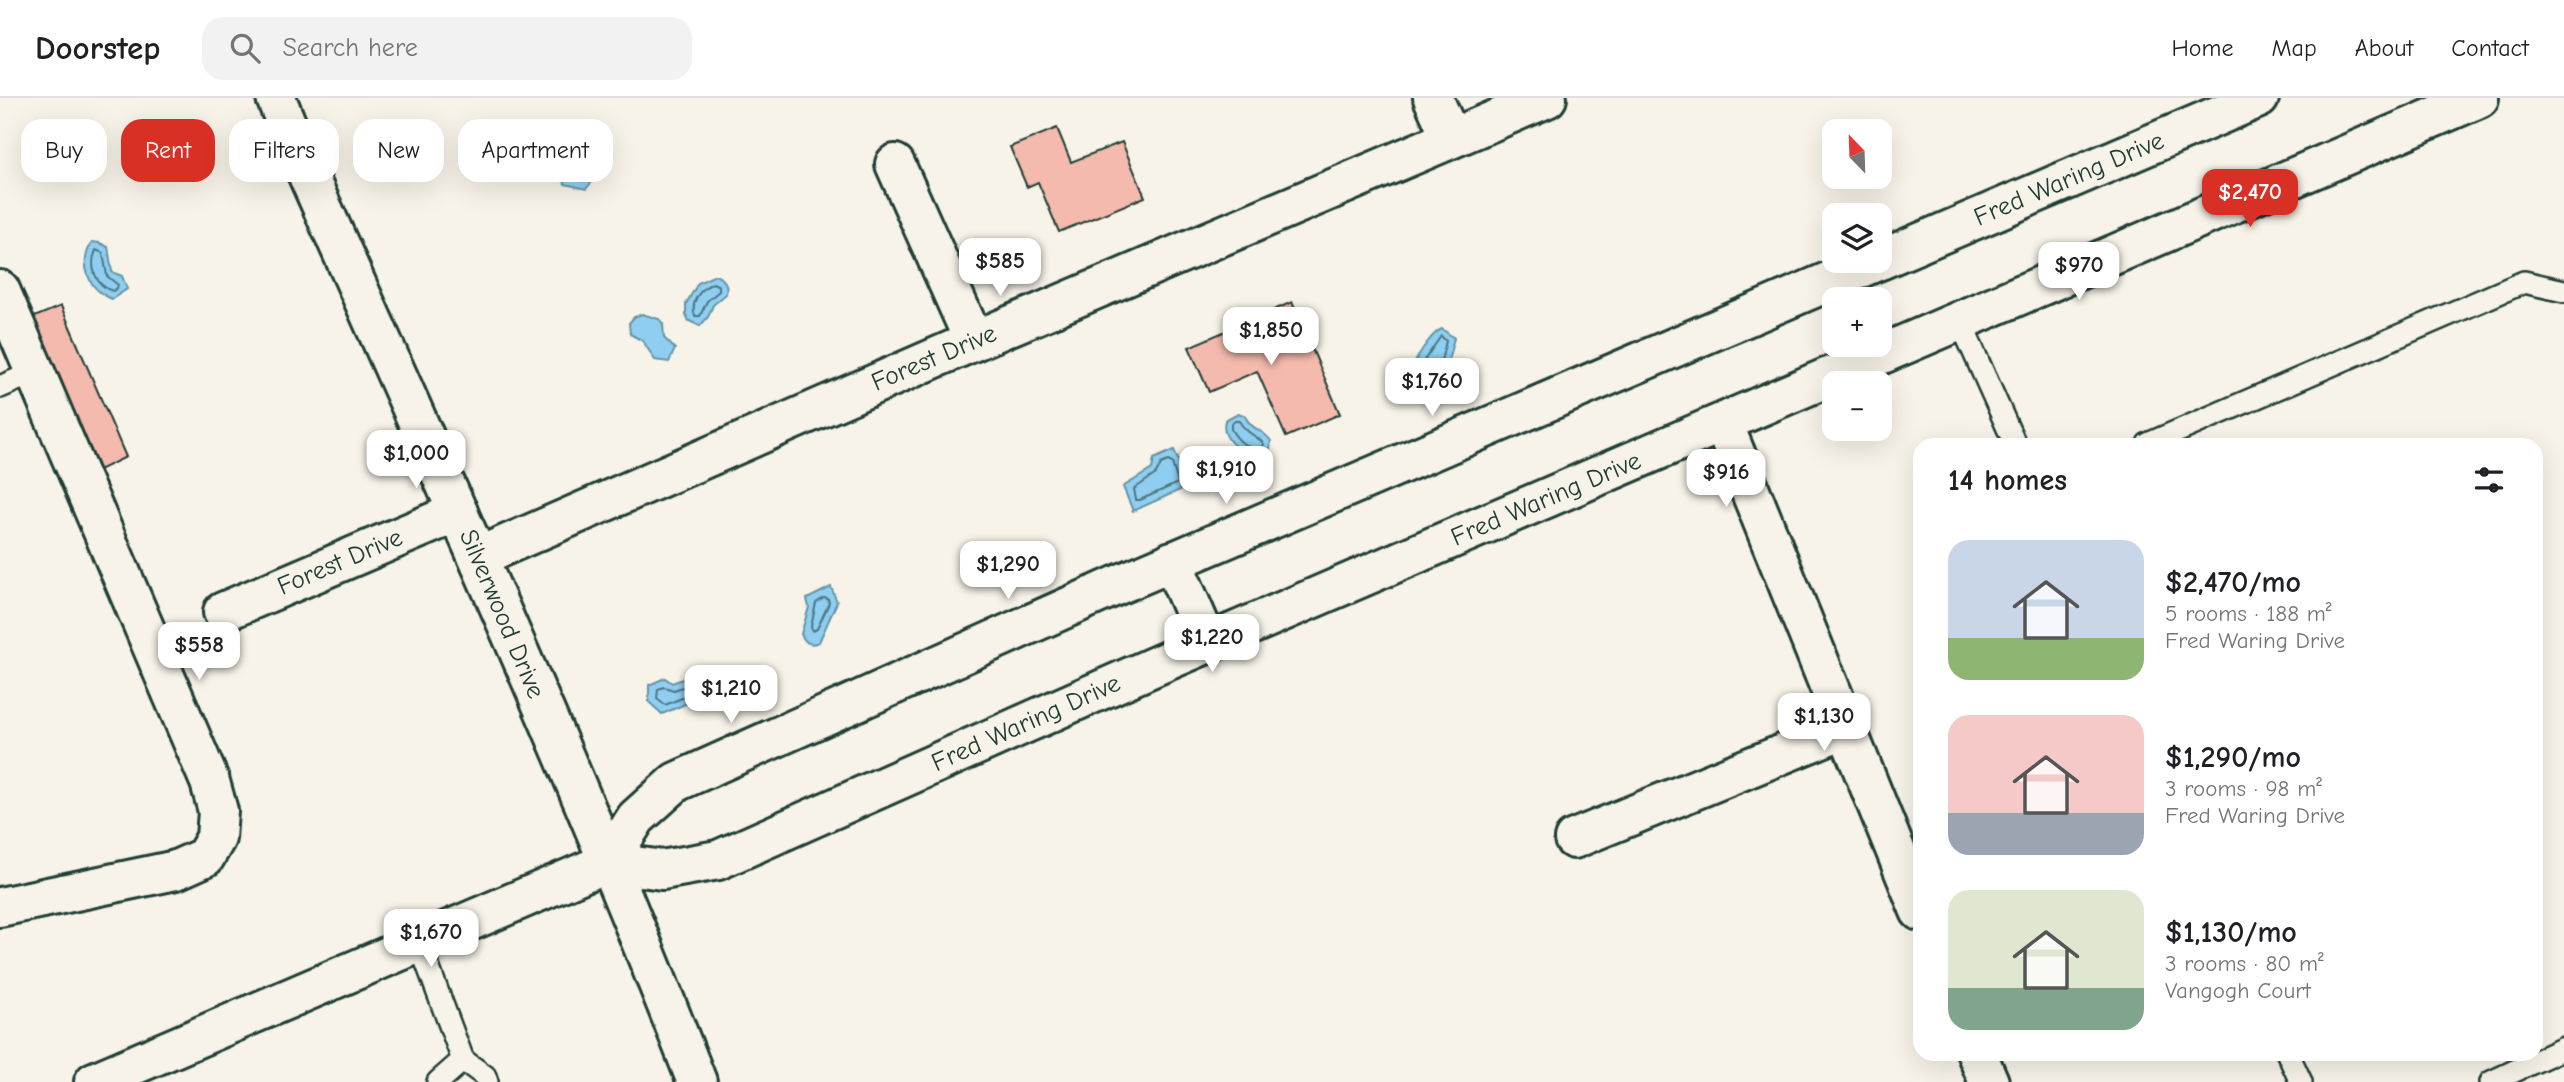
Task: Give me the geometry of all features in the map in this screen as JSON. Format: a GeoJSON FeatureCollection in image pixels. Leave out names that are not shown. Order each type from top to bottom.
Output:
{"type":"FeatureCollection","features":[{"type":"Feature","properties":{"kind":"main road","name":"Silverwood Drive"},"geometry":{"type":"LineString","coordinates":[[276,98],[478,557],[650,959],[697,1082]]}},
{"type":"Feature","properties":{"kind":"main road"},"geometry":{"type":"LineString","coordinates":[[1433,98],[1451,138]]}},
{"type":"Feature","properties":{"kind":"main road","name":"Forest Drive"},"geometry":{"type":"LineString","coordinates":[[478,557],[974,341],[1547,98]]}},
{"type":"Feature","properties":{"kind":"main road","name":"Fred Waring Drive"},"geometry":{"type":"LineString","coordinates":[[1892,254],[2259,98]]}},
{"type":"Feature","properties":{"kind":"main road","name":"Fred Waring Drive"},"geometry":{"type":"LineString","coordinates":[[1848,273],[1172,561],[676,782],[636,818],[608,862],[662,870],[718,860],[1208,644],[2479,98]]}},
{"type":"Feature","properties":{"kind":"main road"},"geometry":{"type":"LineString","coordinates":[[895,164],[974,341]]}},
{"type":"Feature","properties":{"kind":"main road"},"geometry":{"type":"LineString","coordinates":[[0,290],[210,782],[218,811],[216,838],[205,857],[176,870],[0,906]]}},
{"type":"Feature","properties":{"kind":"main road"},"geometry":{"type":"LineString","coordinates":[[1723,423],[1913,895]]}},
{"type":"Feature","properties":{"kind":"main road","name":"Forest Drive"},"geometry":{"type":"LineString","coordinates":[[223,612],[458,512]]}},
{"type":"Feature","properties":{"kind":"main road"},"geometry":{"type":"LineString","coordinates":[[1172,561],[1208,644]]}},
{"type":"Feature","properties":{"kind":"main road"},"geometry":{"type":"LineString","coordinates":[[1574,839],[1846,728]]}},
{"type":"Feature","properties":{"kind":"main road"},"geometry":{"type":"LineString","coordinates":[[94,1082],[608,862]]}},
{"type":"Feature","properties":{"kind":"main road"},"geometry":{"type":"LineString","coordinates":[[1980,1061],[1989,1082]]}},
{"type":"Feature","properties":{"kind":"lane"},"geometry":{"type":"LineString","coordinates":[[2162,438],[2524,282],[2564,290]]}},
{"type":"Feature","properties":{"kind":"lane"},"geometry":{"type":"LineString","coordinates":[[1960,321],[2012,438]]}},
{"type":"Feature","properties":{"kind":"lane"},"geometry":{"type":"LineString","coordinates":[[0,387],[35,372]]}},
{"type":"Feature","properties":{"kind":"lane"},"geometry":{"type":"LineString","coordinates":[[419,942],[463,1060],[485,1076],[487,1082]]}},
{"type":"Feature","properties":{"kind":"lane"},"geometry":{"type":"LineString","coordinates":[[2543,1058],[2564,1048]]}},
{"type":"Feature","properties":{"kind":"lane"},"geometry":{"type":"LineString","coordinates":[[438,1082],[463,1060]]}},
{"type":"Feature","properties":{"kind":"lane"},"geometry":{"type":"LineString","coordinates":[[2291,1061],[2301,1082]]}},
{"type":"Feature","properties":{"kind":"lane"},"geometry":{"type":"LineString","coordinates":[[2491,1082],[2536,1061]]}},
{"type":"Feature","properties":{"kind":"water"},"geometry":{"type":"Polygon","coordinates":[[[564,182],[592,182],[586,189],[564,182]]]}},
{"type":"Feature","properties":{"kind":"water"},"geometry":{"type":"Polygon","coordinates":[[[92,242],[108,247],[112,272],[122,276],[127,289],[112,299],[97,290],[88,276],[86,259],[92,242]]]}},
{"type":"Feature","properties":{"kind":"water"},"geometry":{"type":"Polygon","coordinates":[[[715,275],[725,282],[726,294],[713,305],[700,326],[689,321],[686,304],[698,283],[715,275]]]}},
{"type":"Feature","properties":{"kind":"water"},"geometry":{"type":"Polygon","coordinates":[[[642,314],[659,319],[663,324],[664,338],[675,349],[669,362],[655,360],[643,341],[630,334],[629,323],[642,314]]]}},
{"type":"Feature","properties":{"kind":"water"},"geometry":{"type":"Polygon","coordinates":[[[1442,329],[1454,338],[1445,373],[1437,381],[1423,374],[1415,363],[1426,344],[1442,329]]]}},
{"type":"Feature","properties":{"kind":"water"},"geometry":{"type":"Polygon","coordinates":[[[1238,413],[1244,415],[1251,425],[1271,441],[1270,449],[1264,455],[1242,451],[1226,435],[1225,420],[1238,413]]]}},
{"type":"Feature","properties":{"kind":"water"},"geometry":{"type":"Polygon","coordinates":[[[1174,450],[1189,486],[1133,511],[1123,487],[1152,469],[1154,459],[1174,450]]]}},
{"type":"Feature","properties":{"kind":"water"},"geometry":{"type":"Polygon","coordinates":[[[831,587],[837,602],[819,642],[808,643],[801,634],[809,607],[807,599],[831,587]]]}},
{"type":"Feature","properties":{"kind":"water"},"geometry":{"type":"Polygon","coordinates":[[[702,672],[711,693],[662,714],[649,702],[649,685],[665,678],[672,683],[702,672]]]}},
{"type":"Feature","properties":{"kind":"building"},"geometry":{"type":"Polygon","coordinates":[[[1057,128],[1071,162],[1122,142],[1145,197],[1059,232],[1038,182],[1027,187],[1010,147],[1057,128]]]}},
{"type":"Feature","properties":{"kind":"building"},"geometry":{"type":"Polygon","coordinates":[[[1292,302],[1340,414],[1286,437],[1257,371],[1209,392],[1189,347],[1292,302]]]}},
{"type":"Feature","properties":{"kind":"building"},"geometry":{"type":"Polygon","coordinates":[[[61,306],[126,457],[99,470],[32,318],[61,306]]]}}]}
